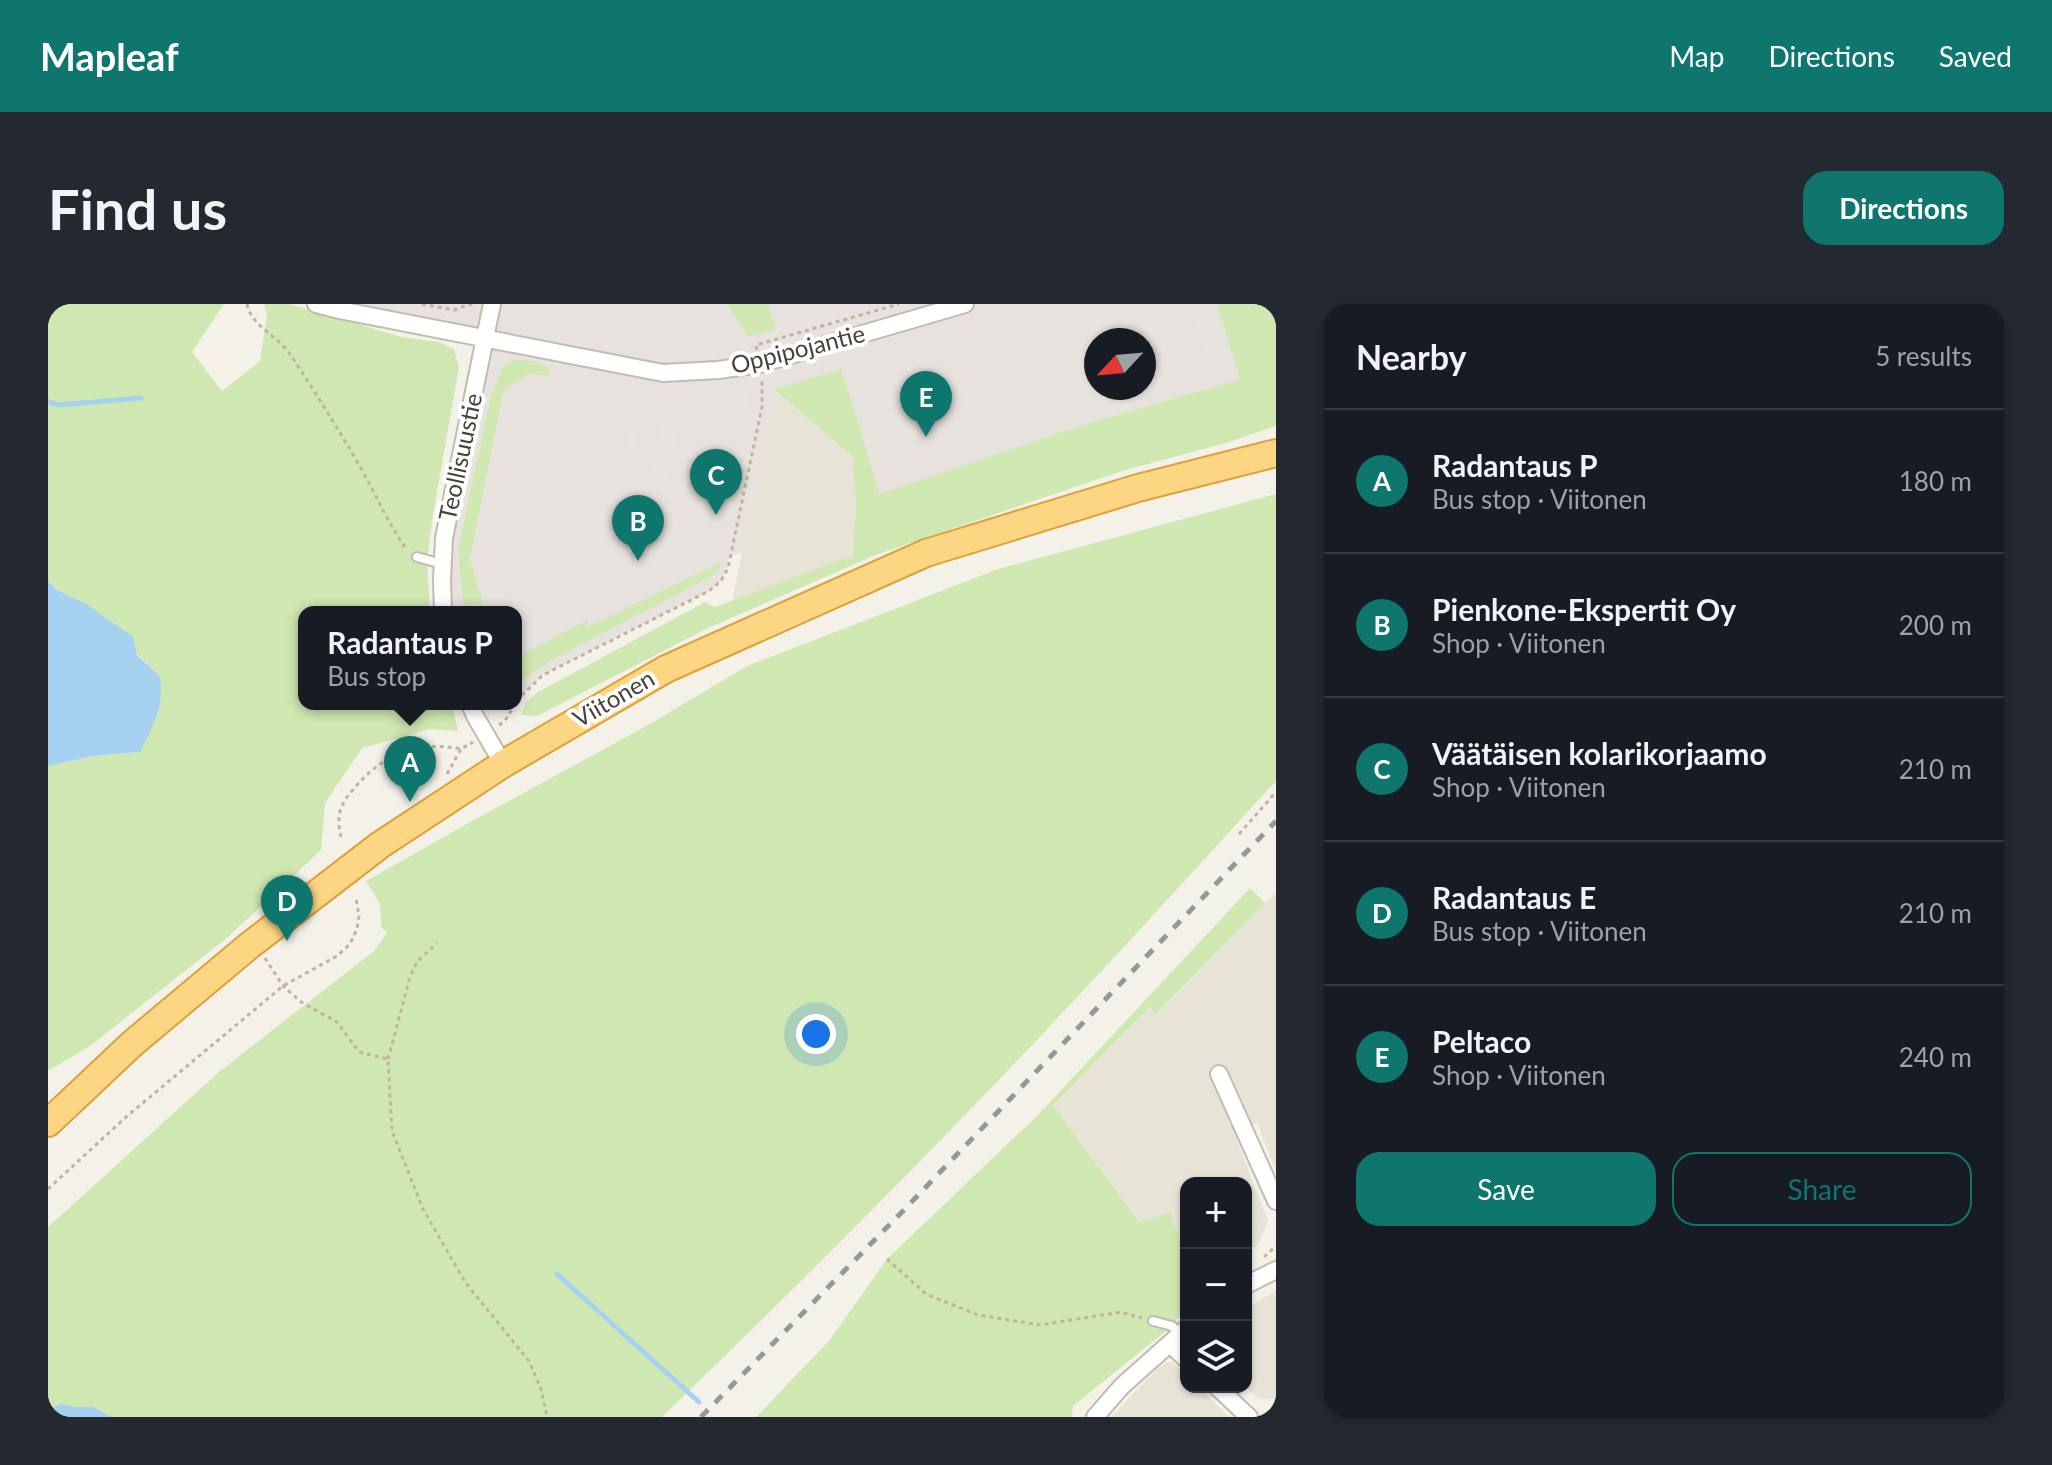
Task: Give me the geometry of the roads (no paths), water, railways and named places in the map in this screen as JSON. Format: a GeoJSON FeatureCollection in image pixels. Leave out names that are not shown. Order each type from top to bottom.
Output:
{"type":"FeatureCollection","features":[{"type":"Feature","properties":{"kind":"highway","name":"Viitonen"},"geometry":{"type":"LineString","coordinates":[[48,1123],[133,1043],[250,945],[380,845],[503,764],[666,669],[926,553],[1138,488],[1276,453]]}},
{"type":"Feature","properties":{"kind":"street","name":"Oppipojantie"},"geometry":{"type":"LineString","coordinates":[[316,304],[663,373],[760,364],[965,304]]}},
{"type":"Feature","properties":{"kind":"street","name":"Teollisuustie"},"geometry":{"type":"LineString","coordinates":[[443,606],[444,538],[492,307]]}},
{"type":"Feature","properties":{"kind":"street"},"geometry":{"type":"LineString","coordinates":[[473,710],[503,764]]}},
{"type":"Feature","properties":{"kind":"street"},"geometry":{"type":"LineString","coordinates":[[1219,1074],[1276,1201]]}},
{"type":"Feature","properties":{"kind":"street"},"geometry":{"type":"LineString","coordinates":[[1252,1282],[1276,1270]]}},
{"type":"Feature","properties":{"kind":"street"},"geometry":{"type":"LineString","coordinates":[[1095,1417],[1122,1386],[1178,1336]]}},
{"type":"Feature","properties":{"kind":"street"},"geometry":{"type":"LineString","coordinates":[[1223,1393],[1249,1417]]}},
{"type":"Feature","properties":{"kind":"lane"},"geometry":{"type":"LineString","coordinates":[[417,557],[442,564]]}},
{"type":"Feature","properties":{"kind":"lane"},"geometry":{"type":"LineString","coordinates":[[1153,1321],[1172,1326],[1178,1336]]}},
{"type":"Feature","properties":{"kind":"water"},"geometry":{"type":"Polygon","coordinates":[[[48,581],[57,590],[85,603],[133,637],[137,655],[160,676],[159,707],[140,752],[93,756],[48,766],[48,581]]]}},
{"type":"Feature","properties":{"kind":"water"},"geometry":{"type":"Polygon","coordinates":[[[60,1404],[94,1407],[112,1417],[48,1417],[48,1410],[60,1404]]]}},
{"type":"Feature","properties":{"kind":"waterway"},"geometry":{"type":"LineString","coordinates":[[48,314],[54,304]]}},
{"type":"Feature","properties":{"kind":"waterway"},"geometry":{"type":"LineString","coordinates":[[48,401],[58,405],[141,398]]}},
{"type":"Feature","properties":{"kind":"waterway"},"geometry":{"type":"LineString","coordinates":[[557,1274],[699,1402]]}},
{"type":"Feature","properties":{"kind":"railway"},"geometry":{"type":"LineString","coordinates":[[701,1417],[1276,821]]}},
{"type":"Feature","properties":{"kind":"place","name":"Peltaco"},"geometry":{"type":"Point","coordinates":[926,437]}},
{"type":"Feature","properties":{"kind":"place","name":"Väätäisen kolarikorjaamo"},"geometry":{"type":"Point","coordinates":[716,515]}},
{"type":"Feature","properties":{"kind":"place","name":"Pienkone-Ekspertit Oy"},"geometry":{"type":"Point","coordinates":[638,561]}},
{"type":"Feature","properties":{"kind":"place","name":"Radantaus P"},"geometry":{"type":"Point","coordinates":[410,802]}},
{"type":"Feature","properties":{"kind":"place","name":"Radantaus E"},"geometry":{"type":"Point","coordinates":[287,941]}}]}
